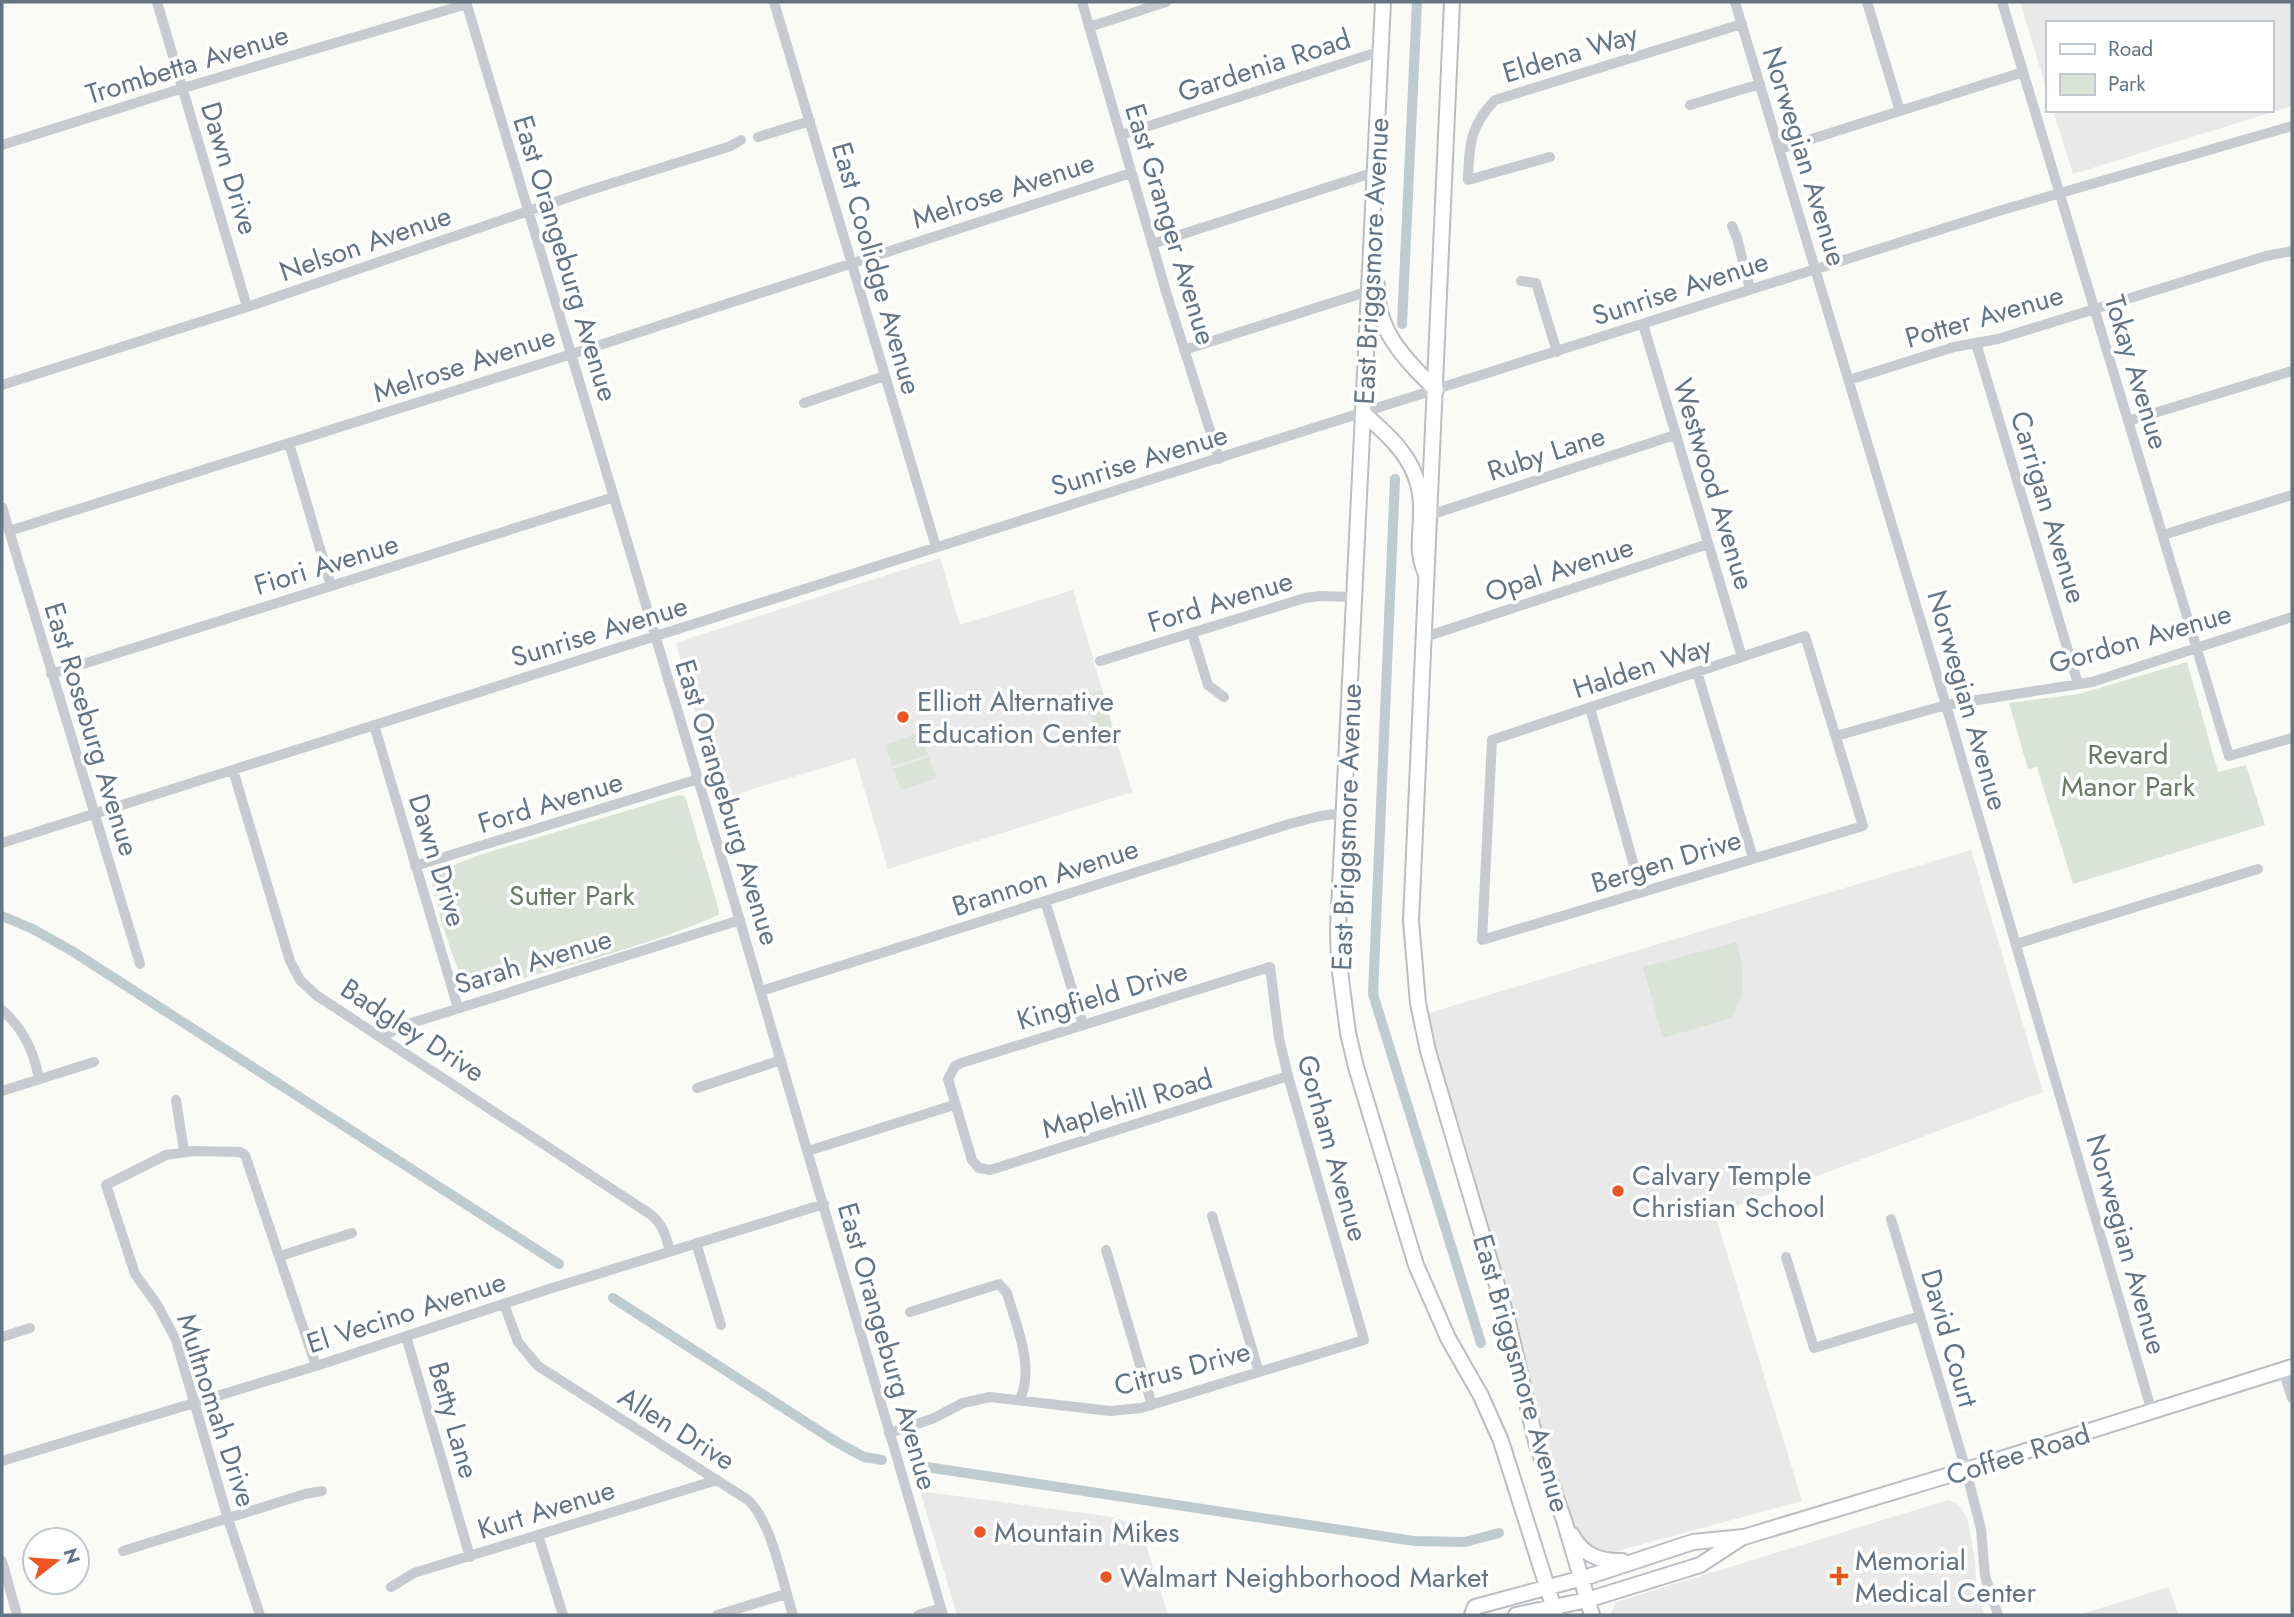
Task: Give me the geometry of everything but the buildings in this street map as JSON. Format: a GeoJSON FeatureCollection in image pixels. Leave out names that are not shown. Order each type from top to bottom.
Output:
{"type":"FeatureCollection","features":[{"type":"Feature","properties":{"kind":"main road","name":"East Briggsmore Avenue"},"geometry":{"type":"LineString","coordinates":[[1383,2],[1339,918],[1339,964],[1344,1010],[1356,1067],[1416,1265],[1448,1338],[1481,1396],[1497,1432],[1555,1611]]}},
{"type":"Feature","properties":{"kind":"main road","name":"East Briggsmore Avenue"},"geometry":{"type":"LineString","coordinates":[[1452,2],[1411,921],[1418,1003],[1432,1062],[1508,1322],[1536,1442],[1564,1520],[1592,1615]]}},
{"type":"Feature","properties":{"kind":"main road"},"geometry":{"type":"LineString","coordinates":[[1372,235],[1377,257],[1376,295],[1393,344],[1436,390]]}},
{"type":"Feature","properties":{"kind":"main road"},"geometry":{"type":"LineString","coordinates":[[1363,413],[1397,443],[1418,484],[1422,510],[1418,554],[1427,580]]}},
{"type":"Feature","properties":{"kind":"main road","name":"Coffee Road"},"geometry":{"type":"LineString","coordinates":[[1472,1615],[1475,1607],[1581,1578],[1693,1542],[1744,1537],[2288,1369]]}},
{"type":"Feature","properties":{"kind":"main road"},"geometry":{"type":"LineString","coordinates":[[1564,1520],[1577,1545],[1594,1558],[1612,1561],[1637,1560]]}},
{"type":"Feature","properties":{"kind":"main road","name":"Coffee Road"},"geometry":{"type":"LineString","coordinates":[[1516,1615],[1555,1611],[1700,1565],[1744,1537]]}},
{"type":"Feature","properties":{"kind":"street","name":"Dawn Drive"},"geometry":{"type":"LineString","coordinates":[[158,2],[247,307]]}},
{"type":"Feature","properties":{"kind":"street","name":"East Coolidge Avenue"},"geometry":{"type":"LineString","coordinates":[[774,2],[936,547]]}},
{"type":"Feature","properties":{"kind":"street","name":"East Granger Avenue"},"geometry":{"type":"LineString","coordinates":[[1082,2],[1152,244],[1219,459]]}},
{"type":"Feature","properties":{"kind":"street"},"geometry":{"type":"LineString","coordinates":[[1089,26],[1166,2]]}},
{"type":"Feature","properties":{"kind":"street","name":"Norwegian Avenue"},"geometry":{"type":"LineString","coordinates":[[1735,2],[1946,705],[2152,1412]]}},
{"type":"Feature","properties":{"kind":"street"},"geometry":{"type":"LineString","coordinates":[[1867,2],[1900,111]]}},
{"type":"Feature","properties":{"kind":"street","name":"Tokay Avenue"},"geometry":{"type":"LineString","coordinates":[[2002,2],[2229,756],[2292,738]]}},
{"type":"Feature","properties":{"kind":"street","name":"Trombetta Avenue"},"geometry":{"type":"LineString","coordinates":[[2,145],[466,3]]}},
{"type":"Feature","properties":{"kind":"street","name":"East Orangeburg Avenue"},"geometry":{"type":"LineString","coordinates":[[466,3],[656,636],[942,1612]]}},
{"type":"Feature","properties":{"kind":"street","name":"Eldena Way"},"geometry":{"type":"LineString","coordinates":[[1550,158],[1468,180],[1470,142],[1475,127],[1495,100],[1742,24]]}},
{"type":"Feature","properties":{"kind":"street","name":"Gardenia Road"},"geometry":{"type":"LineString","coordinates":[[1121,135],[1381,51]]}},
{"type":"Feature","properties":{"kind":"street"},"geometry":{"type":"LineString","coordinates":[[1780,149],[2023,72]]}},
{"type":"Feature","properties":{"kind":"street"},"geometry":{"type":"LineString","coordinates":[[1690,105],[1760,84]]}},
{"type":"Feature","properties":{"kind":"street"},"geometry":{"type":"LineString","coordinates":[[758,137],[810,121]]}},
{"type":"Feature","properties":{"kind":"street","name":"Sunrise Avenue"},"geometry":{"type":"LineString","coordinates":[[2,843],[1750,289],[2059,193],[2292,125]]}},
{"type":"Feature","properties":{"kind":"street","name":"Nelson Avenue"},"geometry":{"type":"LineString","coordinates":[[2,385],[247,307],[587,191],[731,146],[741,140]]}},
{"type":"Feature","properties":{"kind":"street"},"geometry":{"type":"LineString","coordinates":[[1152,244],[1375,172]]}},
{"type":"Feature","properties":{"kind":"street","name":"Melrose Avenue"},"geometry":{"type":"LineString","coordinates":[[9,531],[572,354],[1131,173]]}},
{"type":"Feature","properties":{"kind":"street"},"geometry":{"type":"LineString","coordinates":[[1732,226],[1750,289]]}},
{"type":"Feature","properties":{"kind":"street","name":"Potter Avenue"},"geometry":{"type":"LineString","coordinates":[[1849,380],[1954,346],[1998,339],[2266,256],[2292,251]]}},
{"type":"Feature","properties":{"kind":"street"},"geometry":{"type":"LineString","coordinates":[[1521,281],[1536,283],[1557,352]]}},
{"type":"Feature","properties":{"kind":"street"},"geometry":{"type":"LineString","coordinates":[[1184,350],[1369,291]]}},
{"type":"Feature","properties":{"kind":"street","name":"Westwood Avenue"},"geometry":{"type":"LineString","coordinates":[[1643,324],[1742,657]]}},
{"type":"Feature","properties":{"kind":"street","name":"Carrigan Avenue"},"geometry":{"type":"LineString","coordinates":[[1976,343],[2078,684]]}},
{"type":"Feature","properties":{"kind":"street"},"geometry":{"type":"LineString","coordinates":[[2128,421],[2292,371]]}},
{"type":"Feature","properties":{"kind":"street"},"geometry":{"type":"LineString","coordinates":[[804,403],[885,376]]}},
{"type":"Feature","properties":{"kind":"street","name":"Ruby Lane"},"geometry":{"type":"LineString","coordinates":[[1430,515],[1675,435]]}},
{"type":"Feature","properties":{"kind":"street"},"geometry":{"type":"LineString","coordinates":[[289,443],[331,586]]}},
{"type":"Feature","properties":{"kind":"street"},"geometry":{"type":"LineString","coordinates":[[2163,535],[2292,495]]}},
{"type":"Feature","properties":{"kind":"street","name":"Fiori Avenue"},"geometry":{"type":"LineString","coordinates":[[51,674],[614,497]]}},
{"type":"Feature","properties":{"kind":"street","name":"East Roseburg Avenue"},"geometry":{"type":"LineString","coordinates":[[2,507],[140,964]]}},
{"type":"Feature","properties":{"kind":"street","name":"Opal Avenue"},"geometry":{"type":"LineString","coordinates":[[1424,637],[1708,544]]}},
{"type":"Feature","properties":{"kind":"street","name":"Ford Avenue"},"geometry":{"type":"LineString","coordinates":[[1100,661],[1305,598],[1354,597]]}},
{"type":"Feature","properties":{"kind":"street","name":"Gordon Avenue"},"geometry":{"type":"LineString","coordinates":[[1836,736],[1946,705],[2092,682],[2292,617]]}},
{"type":"Feature","properties":{"kind":"street"},"geometry":{"type":"LineString","coordinates":[[1192,633],[1208,685],[1224,696]]}},
{"type":"Feature","properties":{"kind":"street","name":"Halden Way"},"geometry":{"type":"LineString","coordinates":[[1482,940],[1492,740],[1805,636],[1836,736]]}},
{"type":"Feature","properties":{"kind":"street"},"geometry":{"type":"LineString","coordinates":[[1697,672],[1753,858]]}},
{"type":"Feature","properties":{"kind":"street"},"geometry":{"type":"LineString","coordinates":[[1590,708],[1641,891]]}},
{"type":"Feature","properties":{"kind":"street","name":"Dawn Drive"},"geometry":{"type":"LineString","coordinates":[[374,726],[458,1008]]}},
{"type":"Feature","properties":{"kind":"street","name":"Bergen Drive"},"geometry":{"type":"LineString","coordinates":[[1482,940],[1863,826],[1836,736]]}},
{"type":"Feature","properties":{"kind":"street","name":"Badgley Drive"},"geometry":{"type":"LineString","coordinates":[[233,770],[294,972],[300,980],[316,995],[659,1220],[670,1251]]}},
{"type":"Feature","properties":{"kind":"street","name":"Ford Avenue"},"geometry":{"type":"LineString","coordinates":[[415,866],[698,779]]}},
{"type":"Feature","properties":{"kind":"street","name":"Brannon Avenue"},"geometry":{"type":"LineString","coordinates":[[761,991],[1289,824],[1344,813]]}},
{"type":"Feature","properties":{"kind":"street"},"geometry":{"type":"LineString","coordinates":[[2016,944],[2259,869]]}},
{"type":"Feature","properties":{"kind":"street"},"geometry":{"type":"LineString","coordinates":[[1045,901],[1083,1025]]}},
{"type":"Feature","properties":{"kind":"street","name":"Sarah Avenue"},"geometry":{"type":"LineString","coordinates":[[383,1037],[399,1027],[740,920]]}},
{"type":"Feature","properties":{"kind":"street","name":"Kingfield Drive"},"geometry":{"type":"LineString","coordinates":[[954,1105],[948,1084],[950,1072],[961,1063],[1270,967]]}},
{"type":"Feature","properties":{"kind":"street","name":"Gorham Avenue"},"geometry":{"type":"LineString","coordinates":[[1270,967],[1279,1038],[1288,1076],[1364,1340]]}},
{"type":"Feature","properties":{"kind":"street"},"geometry":{"type":"LineString","coordinates":[[2,1010],[25,1037],[33,1054],[39,1079]]}},
{"type":"Feature","properties":{"kind":"street"},"geometry":{"type":"LineString","coordinates":[[697,1088],[781,1060]]}},
{"type":"Feature","properties":{"kind":"street"},"geometry":{"type":"LineString","coordinates":[[2,1091],[94,1062]]}},
{"type":"Feature","properties":{"kind":"street","name":"Maplehill Road"},"geometry":{"type":"LineString","coordinates":[[954,1105],[972,1160],[979,1168],[990,1170],[1288,1076]]}},
{"type":"Feature","properties":{"kind":"street"},"geometry":{"type":"LineString","coordinates":[[176,1100],[184,1151],[240,1152],[245,1155],[316,1366]]}},
{"type":"Feature","properties":{"kind":"street"},"geometry":{"type":"LineString","coordinates":[[808,1151],[954,1105]]}},
{"type":"Feature","properties":{"kind":"street","name":"Multnomah Drive"},"geometry":{"type":"LineString","coordinates":[[184,1151],[157,1158],[106,1185],[135,1274],[169,1322],[260,1615]]}},
{"type":"Feature","properties":{"kind":"street","name":"El Vecino Avenue"},"geometry":{"type":"LineString","coordinates":[[2,1461],[316,1366],[670,1251],[824,1205]]}},
{"type":"Feature","properties":{"kind":"street"},"geometry":{"type":"LineString","coordinates":[[1212,1216],[1259,1372]]}},
{"type":"Feature","properties":{"kind":"street","name":"David Court"},"geometry":{"type":"LineString","coordinates":[[1891,1219],[1966,1470],[1981,1529],[1985,1576],[1998,1615]]}},
{"type":"Feature","properties":{"kind":"street"},"geometry":{"type":"LineString","coordinates":[[280,1256],[352,1233]]}},
{"type":"Feature","properties":{"kind":"street"},"geometry":{"type":"LineString","coordinates":[[696,1243],[721,1325]]}},
{"type":"Feature","properties":{"kind":"street"},"geometry":{"type":"LineString","coordinates":[[1105,1250],[1152,1405]]}},
{"type":"Feature","properties":{"kind":"street"},"geometry":{"type":"LineString","coordinates":[[1786,1257],[1814,1348],[1920,1316]]}},
{"type":"Feature","properties":{"kind":"street"},"geometry":{"type":"LineString","coordinates":[[910,1312],[999,1284],[1007,1293],[1026,1370],[1025,1387],[1020,1399]]}},
{"type":"Feature","properties":{"kind":"street","name":"Allen Drive"},"geometry":{"type":"LineString","coordinates":[[504,1304],[518,1342],[538,1366],[748,1500],[763,1518],[793,1615]]}},
{"type":"Feature","properties":{"kind":"street"},"geometry":{"type":"LineString","coordinates":[[2,1337],[30,1328]]}},
{"type":"Feature","properties":{"kind":"street","name":"Betty Lane"},"geometry":{"type":"LineString","coordinates":[[407,1336],[470,1557]]}},
{"type":"Feature","properties":{"kind":"street","name":"Citrus Drive"},"geometry":{"type":"LineString","coordinates":[[889,1433],[932,1419],[963,1403],[999,1396],[1110,1411],[1128,1410],[1364,1340]]}},
{"type":"Feature","properties":{"kind":"street"},"geometry":{"type":"LineString","coordinates":[[2288,1369],[2292,1398]]}},
{"type":"Feature","properties":{"kind":"street","name":"Kurt Avenue"},"geometry":{"type":"LineString","coordinates":[[391,1587],[414,1573],[717,1480]]}},
{"type":"Feature","properties":{"kind":"street"},"geometry":{"type":"LineString","coordinates":[[123,1551],[322,1491]]}},
{"type":"Feature","properties":{"kind":"street"},"geometry":{"type":"LineString","coordinates":[[538,1535],[563,1615]]}},
{"type":"Feature","properties":{"kind":"street"},"geometry":{"type":"LineString","coordinates":[[2,1561],[17,1615]]}},
{"type":"Feature","properties":{"kind":"street"},"geometry":{"type":"LineString","coordinates":[[716,1615],[786,1594]]}},
{"type":"Feature","properties":{"kind":"street"},"geometry":{"type":"LineString","coordinates":[[918,1615],[942,1612]]}},
{"type":"Feature","properties":{"kind":"shaded area"},"geometry":{"type":"Polygon","coordinates":[[[2020,2],[2292,2],[2292,106],[2273,112],[2273,21],[2046,21],[2046,88],[2020,2]]]}},
{"type":"Feature","properties":{"kind":"shaded area"},"geometry":{"type":"Polygon","coordinates":[[[2054,112],[2273,112],[2073,174],[2054,112]]]}},
{"type":"Feature","properties":{"kind":"shaded area","name":"Elliott Alternative Education Center"},"geometry":{"type":"Polygon","coordinates":[[[940,558],[960,625],[1073,590],[1132,792],[888,869],[855,758],[720,799],[677,648],[678,642],[940,558]]]}},
{"type":"Feature","properties":{"kind":"shaded area"},"geometry":{"type":"Polygon","coordinates":[[[1971,850],[2043,1092],[1715,1214],[1802,1501],[1602,1555],[1577,1543],[1525,1380],[1474,1185],[1468,1152],[1439,1062],[1429,1013],[1971,850]]]}},
{"type":"Feature","properties":{"kind":"shaded area"},"geometry":{"type":"Polygon","coordinates":[[[920,1491],[1112,1517],[1140,1525],[1168,1615],[957,1615],[920,1491]]]}},
{"type":"Feature","properties":{"kind":"shaded area","name":"Memorial Medical Center"},"geometry":{"type":"Polygon","coordinates":[[[1948,1500],[1963,1510],[1968,1521],[1978,1598],[1985,1615],[1610,1615],[1616,1602],[1948,1500]]]}},
{"type":"Feature","properties":{"kind":"shaded area","name":"Memorial Medical Center"},"geometry":{"type":"Polygon","coordinates":[[[2169,1587],[2178,1615],[2078,1615],[2169,1587]]]}},
{"type":"Feature","properties":{"kind":"green space","name":"Revard Manor Park"},"geometry":{"type":"Polygon","coordinates":[[[2187,662],[2218,772],[2246,765],[2265,825],[2073,884],[2037,767],[2028,769],[2009,703],[2079,694],[2187,662]]]}},
{"type":"Feature","properties":{"kind":"green space"},"geometry":{"type":"Polygon","coordinates":[[[1102,690],[1117,744],[1101,749],[1084,695],[1102,690]]]}},
{"type":"Feature","properties":{"kind":"green space"},"geometry":{"type":"Polygon","coordinates":[[[920,732],[928,755],[892,766],[885,745],[920,732]]]}},
{"type":"Feature","properties":{"kind":"green space"},"geometry":{"type":"Polygon","coordinates":[[[929,757],[936,778],[901,790],[893,769],[929,757]]]}},
{"type":"Feature","properties":{"kind":"green space","name":"Sutter Park"},"geometry":{"type":"Polygon","coordinates":[[[679,795],[685,796],[719,910],[718,915],[627,948],[471,993],[465,991],[440,918],[432,874],[476,856],[679,795]]]}},
{"type":"Feature","properties":{"kind":"green space"},"geometry":{"type":"Polygon","coordinates":[[[1737,942],[1742,966],[1742,996],[1731,1018],[1663,1038],[1643,967],[1737,942]]]}},
{"type":"Feature","properties":{"kind":"waterway"},"geometry":{"type":"LineString","coordinates":[[1402,324],[1417,2]]}},
{"type":"Feature","properties":{"kind":"waterway"},"geometry":{"type":"LineString","coordinates":[[1395,479],[1373,994],[1481,1343]]}},
{"type":"Feature","properties":{"kind":"waterway"},"geometry":{"type":"LineString","coordinates":[[2,916],[33,929],[72,951],[559,1264]]}},
{"type":"Feature","properties":{"kind":"waterway"},"geometry":{"type":"LineString","coordinates":[[613,1298],[838,1443],[864,1457],[882,1460]]}},
{"type":"Feature","properties":{"kind":"waterway"},"geometry":{"type":"LineString","coordinates":[[920,1466],[1414,1541],[1465,1542],[1499,1533]]}},
{"type":"Feature","properties":{"kind":"place","name":"Elliott Alternative Education Center"},"geometry":{"type":"Point","coordinates":[903,717]}},
{"type":"Feature","properties":{"kind":"place","name":"Calvary Temple Christian School"},"geometry":{"type":"Point","coordinates":[1618,1191]}},
{"type":"Feature","properties":{"kind":"place","name":"Mountain Mikes"},"geometry":{"type":"Point","coordinates":[980,1532]}},
{"type":"Feature","properties":{"kind":"place","name":"Memorial Medical Center"},"geometry":{"type":"Point","coordinates":[1839,1576]}},
{"type":"Feature","properties":{"kind":"place","name":"Walmart Neighborhood Market"},"geometry":{"type":"Point","coordinates":[1106,1577]}}]}
